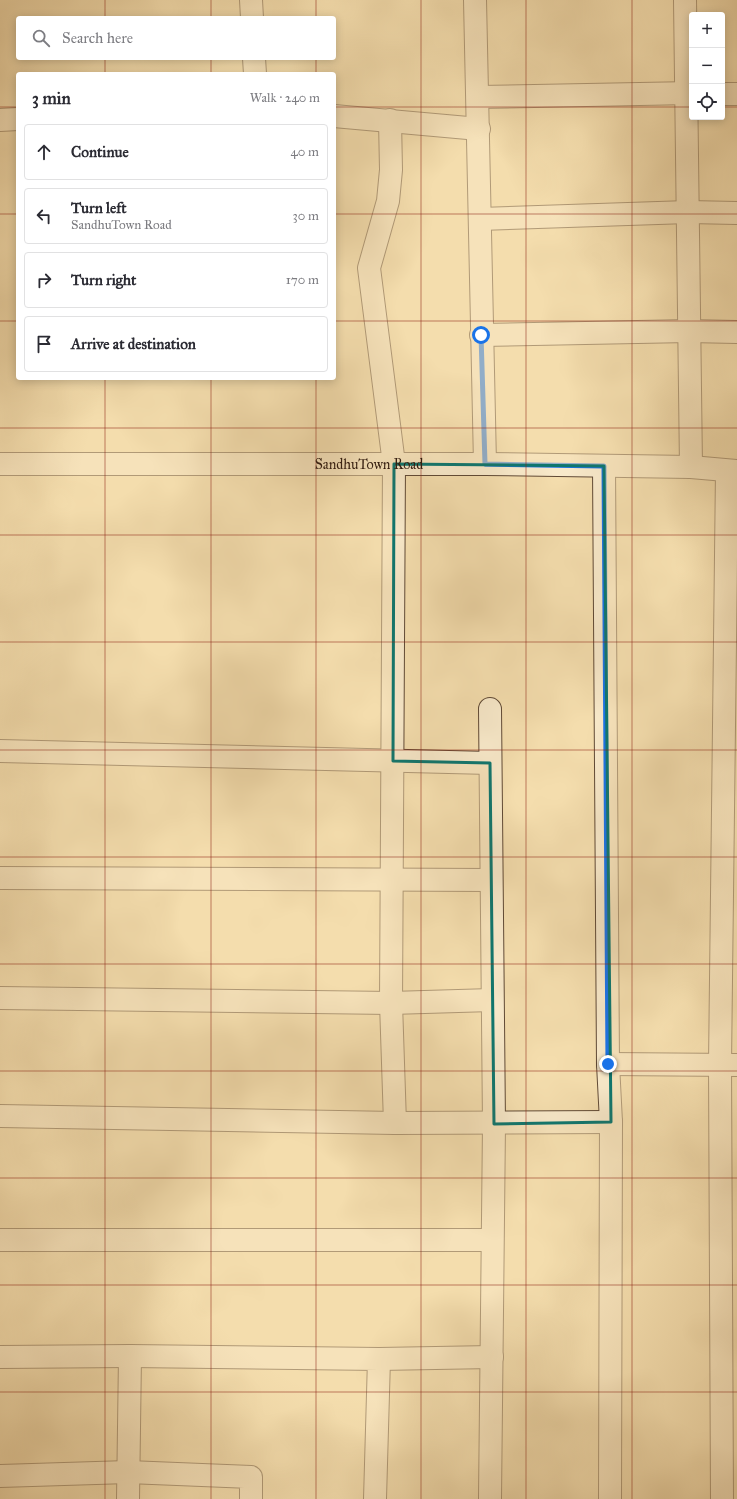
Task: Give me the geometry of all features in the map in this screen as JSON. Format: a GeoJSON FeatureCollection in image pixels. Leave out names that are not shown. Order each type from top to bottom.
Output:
{"type":"FeatureCollection","features":[{"type":"Feature","properties":{"kind":"street"},"geometry":{"type":"LineString","coordinates":[[251,0],[252,16]]}},
{"type":"Feature","properties":{"kind":"street"},"geometry":{"type":"LineString","coordinates":[[475,0],[479,129],[481,335],[485,464]]}},
{"type":"Feature","properties":{"kind":"street"},"geometry":{"type":"LineString","coordinates":[[685,0],[689,93],[688,212],[691,467]]}},
{"type":"Feature","properties":{"kind":"street"},"geometry":{"type":"LineString","coordinates":[[254,60],[255,72]]}},
{"type":"Feature","properties":{"kind":"street"},"geometry":{"type":"LineString","coordinates":[[478,97],[689,93]]}},
{"type":"Feature","properties":{"kind":"street"},"geometry":{"type":"LineString","coordinates":[[725,94],[737,94]]}},
{"type":"Feature","properties":{"kind":"street"},"geometry":{"type":"LineString","coordinates":[[336,116],[479,129]]}},
{"type":"Feature","properties":{"kind":"street"},"geometry":{"type":"LineString","coordinates":[[0,120],[16,119]]}},
{"type":"Feature","properties":{"kind":"street"},"geometry":{"type":"LineString","coordinates":[[390,120],[391,170],[388,201],[369,268],[394,464],[392,1003],[395,1123]]}},
{"type":"Feature","properties":{"kind":"street"},"geometry":{"type":"LineString","coordinates":[[480,219],[688,212],[737,213]]}},
{"type":"Feature","properties":{"kind":"street"},"geometry":{"type":"LineString","coordinates":[[481,335],[689,331],[737,332]]}},
{"type":"Feature","properties":{"kind":"street","name":"SandhuTown Road"},"geometry":{"type":"LineString","coordinates":[[0,464],[485,464],[691,467],[732,471]]}},
{"type":"Feature","properties":{"kind":"street"},"geometry":{"type":"LineString","coordinates":[[604,466],[608,1064],[611,1122],[610,1499]]}},
{"type":"Feature","properties":{"kind":"street"},"geometry":{"type":"LineString","coordinates":[[722,1499],[730,882],[732,471]]}},
{"type":"Feature","properties":{"kind":"street"},"geometry":{"type":"LineString","coordinates":[[490,709],[494,1124],[490,1499]]}},
{"type":"Feature","properties":{"kind":"street"},"geometry":{"type":"LineString","coordinates":[[0,751],[490,763]]}},
{"type":"Feature","properties":{"kind":"street"},"geometry":{"type":"LineString","coordinates":[[0,878],[491,880]]}},
{"type":"Feature","properties":{"kind":"street"},"geometry":{"type":"LineString","coordinates":[[0,998],[392,1003],[492,1000]]}},
{"type":"Feature","properties":{"kind":"street"},"geometry":{"type":"LineString","coordinates":[[608,1064],[728,1065]]}},
{"type":"Feature","properties":{"kind":"street"},"geometry":{"type":"LineString","coordinates":[[0,1116],[494,1124],[611,1122]]}},
{"type":"Feature","properties":{"kind":"street"},"geometry":{"type":"LineString","coordinates":[[0,1240],[492,1240]]}},
{"type":"Feature","properties":{"kind":"street"},"geometry":{"type":"LineString","coordinates":[[0,1357],[130,1356],[379,1360],[492,1357]]}},
{"type":"Feature","properties":{"kind":"street"},"geometry":{"type":"LineString","coordinates":[[128,1499],[130,1356]]}},
{"type":"Feature","properties":{"kind":"street"},"geometry":{"type":"LineString","coordinates":[[375,1499],[379,1360]]}},
{"type":"Feature","properties":{"kind":"street"},"geometry":{"type":"LineString","coordinates":[[0,1476],[128,1472],[251,1477],[250,1499]]}},
{"type":"Feature","properties":{"kind":"highlighted area"},"geometry":{"type":"Polygon","coordinates":[[[394,464],[604,466],[611,1122],[494,1124],[490,763],[393,761],[394,464]]]}},
{"type":"Feature","properties":{"kind":"route"},"geometry":{"type":"LineString","coordinates":[[481,335],[485,464],[604,466],[608,1064]]}}]}
